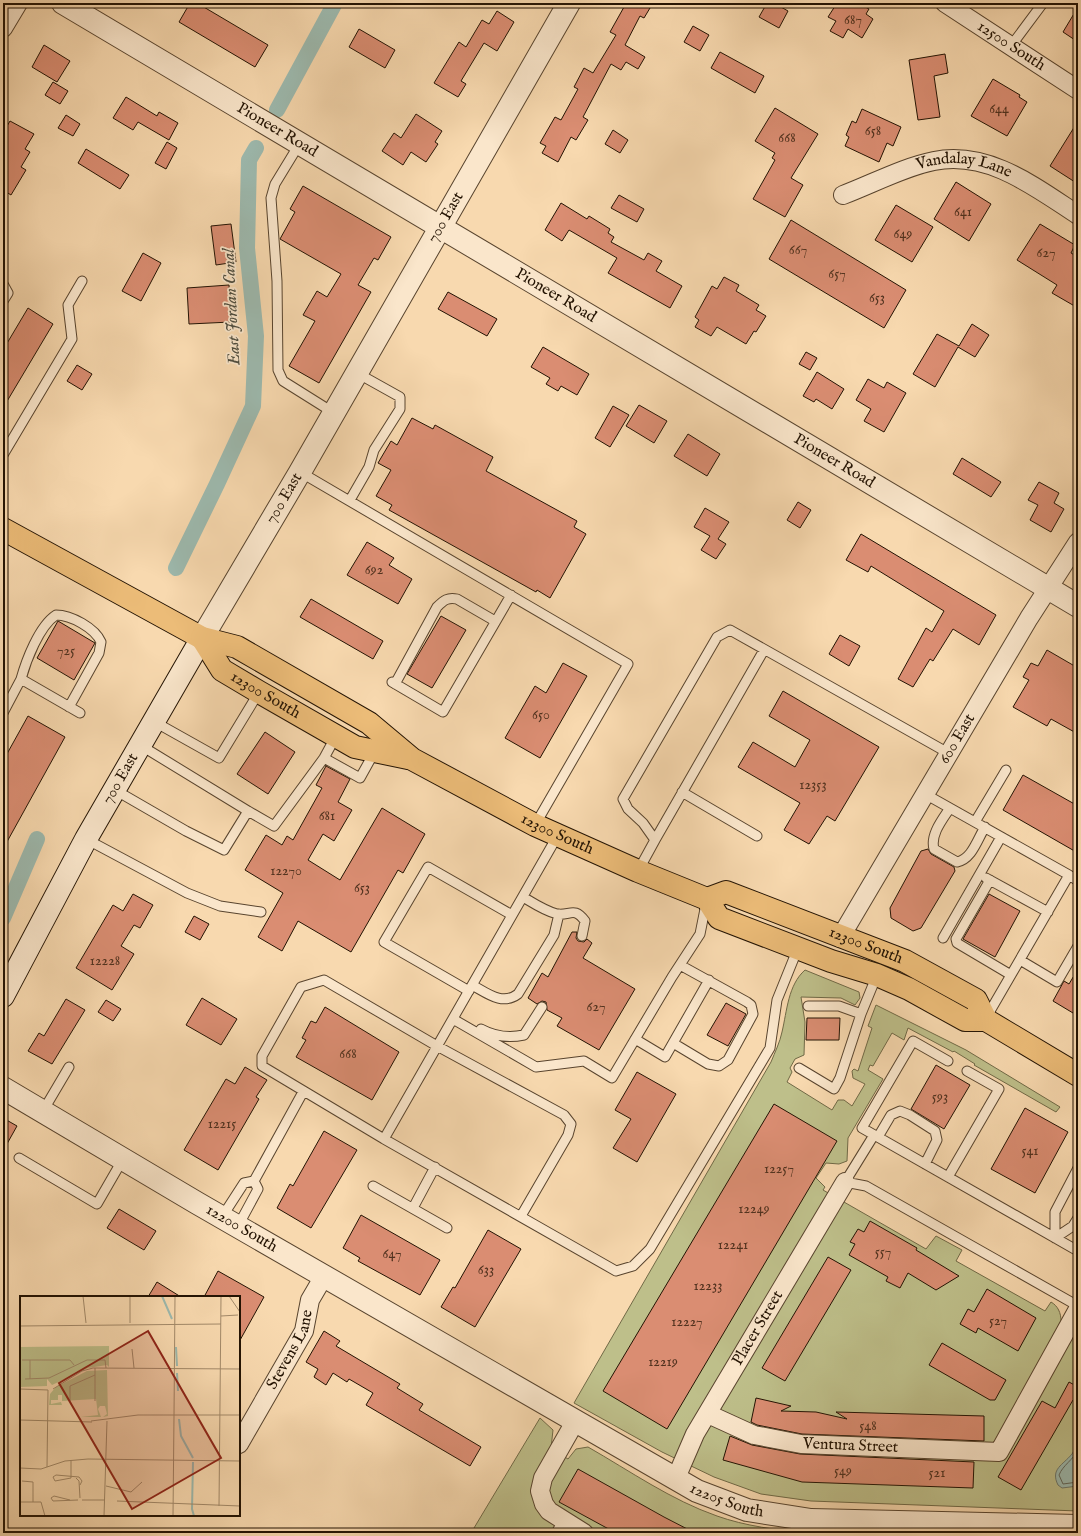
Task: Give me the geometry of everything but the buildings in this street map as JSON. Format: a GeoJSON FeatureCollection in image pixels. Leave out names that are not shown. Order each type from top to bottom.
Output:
{"type":"FeatureCollection","features":[{"type":"Feature","properties":{"kind":"main road","name":"12300 South"},"geometry":{"type":"LineString","coordinates":[[3,529],[202,638],[238,647],[369,722],[412,759],[535,825],[638,871],[707,899],[719,918],[831,961],[877,975],[908,988],[965,1020],[986,1020],[976,1000],[905,961],[840,938],[726,892],[707,899]]}},
{"type":"Feature","properties":{"kind":"main road","name":"12300 South"},"geometry":{"type":"LineString","coordinates":[[202,638],[222,670],[259,692],[355,747],[412,759]]}},
{"type":"Feature","properties":{"kind":"main road"},"geometry":{"type":"LineString","coordinates":[[986,1020],[1078,1075]]}},
{"type":"Feature","properties":{"kind":"street"},"geometry":{"type":"LineString","coordinates":[[3,28],[18,3]]}},
{"type":"Feature","properties":{"kind":"street","name":"Pioneer Road"},"geometry":{"type":"LineString","coordinates":[[63,3],[1078,606]]}},
{"type":"Feature","properties":{"kind":"street","name":"700 East"},"geometry":{"type":"LineString","coordinates":[[3,996],[86,839],[139,745],[300,472],[569,3]]}},
{"type":"Feature","properties":{"kind":"street","name":"12500 South"},"geometry":{"type":"LineString","coordinates":[[945,3],[1078,90]]}},
{"type":"Feature","properties":{"kind":"street","name":"Vandalay Lane"},"geometry":{"type":"LineString","coordinates":[[843,195],[921,164],[963,158],[997,166],[1078,215]]}},
{"type":"Feature","properties":{"kind":"street","name":"600 East"},"geometry":{"type":"LineString","coordinates":[[840,938],[1048,589],[1078,542]]}},
{"type":"Feature","properties":{"kind":"street","name":"12200 South"},"geometry":{"type":"LineString","coordinates":[[3,1088],[230,1222],[482,1367]]}},
{"type":"Feature","properties":{"kind":"street","name":"Placer Street"},"geometry":{"type":"LineString","coordinates":[[676,1478],[695,1434],[845,1182]]}},
{"type":"Feature","properties":{"kind":"street","name":"Stevens Lane"},"geometry":{"type":"LineString","coordinates":[[240,1440],[245,1418],[304,1331],[310,1300],[324,1276]]}},
{"type":"Feature","properties":{"kind":"street","name":"Ventura Street"},"geometry":{"type":"LineString","coordinates":[[708,1414],[754,1434],[801,1444],[999,1452],[1078,1308]]}},
{"type":"Feature","properties":{"kind":"street","name":"12205 South"},"geometry":{"type":"LineString","coordinates":[[482,1367],[697,1491],[748,1510],[811,1520],[1077,1527]]}},
{"type":"Feature","properties":{"kind":"street"},"geometry":{"type":"LineString","coordinates":[[576,1420],[543,1478],[541,1487],[544,1504],[560,1527],[584,1533]]}},
{"type":"Feature","properties":{"kind":"lane"},"geometry":{"type":"LineString","coordinates":[[1011,46],[1043,3]]}},
{"type":"Feature","properties":{"kind":"lane"},"geometry":{"type":"LineString","coordinates":[[300,143],[275,184],[271,198],[278,282],[278,370],[283,381],[334,413]]}},
{"type":"Feature","properties":{"kind":"lane"},"geometry":{"type":"LineString","coordinates":[[3,455],[72,339],[68,305],[82,281]]}},
{"type":"Feature","properties":{"kind":"lane"},"geometry":{"type":"LineString","coordinates":[[3,284],[8,293],[3,301]]}},
{"type":"Feature","properties":{"kind":"lane"},"geometry":{"type":"LineString","coordinates":[[350,500],[369,467],[374,450],[400,409],[402,403],[400,397],[357,372]]}},
{"type":"Feature","properties":{"kind":"lane"},"geometry":{"type":"LineString","coordinates":[[300,472],[628,664],[535,825]]}},
{"type":"Feature","properties":{"kind":"lane"},"geometry":{"type":"LineString","coordinates":[[495,621],[457,599],[450,598],[443,601],[437,606],[393,683],[443,712],[510,595]]}},
{"type":"Feature","properties":{"kind":"lane"},"geometry":{"type":"LineString","coordinates":[[3,713],[21,679],[27,660],[47,623],[56,615],[69,617],[96,634],[101,642],[99,653],[69,707]]}},
{"type":"Feature","properties":{"kind":"lane"},"geometry":{"type":"LineString","coordinates":[[655,840],[643,823],[628,809],[624,799],[717,637],[730,630],[950,754]]}},
{"type":"Feature","properties":{"kind":"lane"},"geometry":{"type":"LineString","coordinates":[[638,871],[764,650]]}},
{"type":"Feature","properties":{"kind":"lane"},"geometry":{"type":"LineString","coordinates":[[21,679],[80,713]]}},
{"type":"Feature","properties":{"kind":"lane"},"geometry":{"type":"LineString","coordinates":[[153,721],[219,758],[259,692]]}},
{"type":"Feature","properties":{"kind":"lane"},"geometry":{"type":"LineString","coordinates":[[139,745],[274,826],[324,758],[336,736]]}},
{"type":"Feature","properties":{"kind":"lane"},"geometry":{"type":"LineString","coordinates":[[324,758],[360,778],[375,751]]}},
{"type":"Feature","properties":{"kind":"lane"},"geometry":{"type":"LineString","coordinates":[[975,822],[1006,770]]}},
{"type":"Feature","properties":{"kind":"lane"},"geometry":{"type":"LineString","coordinates":[[114,789],[186,831],[224,850],[248,811]]}},
{"type":"Feature","properties":{"kind":"lane"},"geometry":{"type":"LineString","coordinates":[[682,792],[757,836]]}},
{"type":"Feature","properties":{"kind":"lane"},"geometry":{"type":"LineString","coordinates":[[925,794],[1078,881]]}},
{"type":"Feature","properties":{"kind":"lane"},"geometry":{"type":"LineString","coordinates":[[950,808],[934,835],[932,842],[934,849],[957,862],[964,861],[968,857],[985,827]]}},
{"type":"Feature","properties":{"kind":"lane"},"geometry":{"type":"LineString","coordinates":[[384,1139],[558,835]]}},
{"type":"Feature","properties":{"kind":"lane"},"geometry":{"type":"LineString","coordinates":[[943,938],[1001,837]]}},
{"type":"Feature","properties":{"kind":"lane"},"geometry":{"type":"LineString","coordinates":[[86,839],[187,893],[220,906],[261,912]]}},
{"type":"Feature","properties":{"kind":"lane"},"geometry":{"type":"LineString","coordinates":[[512,915],[428,867],[384,942],[470,988],[503,1000],[512,999],[518,994],[554,935],[559,914]]}},
{"type":"Feature","properties":{"kind":"lane"},"geometry":{"type":"LineString","coordinates":[[980,874],[1048,912]]}},
{"type":"Feature","properties":{"kind":"lane"},"geometry":{"type":"LineString","coordinates":[[986,1020],[1069,875]]}},
{"type":"Feature","properties":{"kind":"lane"},"geometry":{"type":"LineString","coordinates":[[990,880],[956,939],[957,943],[1011,975]]}},
{"type":"Feature","properties":{"kind":"lane"},"geometry":{"type":"LineString","coordinates":[[523,897],[545,909],[559,914],[573,912],[583,918],[586,925],[582,936]]}},
{"type":"Feature","properties":{"kind":"lane"},"geometry":{"type":"LineString","coordinates":[[454,1017],[536,1067],[584,1061],[612,1078],[700,934],[707,899]]}},
{"type":"Feature","properties":{"kind":"lane"},"geometry":{"type":"LineString","coordinates":[[1020,960],[1057,982],[1078,946]]}},
{"type":"Feature","properties":{"kind":"lane"},"geometry":{"type":"LineString","coordinates":[[520,1216],[568,1135],[571,1124],[564,1115],[437,1046],[324,980],[301,987],[262,1056],[262,1066],[303,1092],[384,1139],[616,1271],[633,1266],[650,1249],[770,1048],[777,1000],[798,948]]}},
{"type":"Feature","properties":{"kind":"lane"},"geometry":{"type":"LineString","coordinates":[[673,1044],[708,1064],[719,1066],[728,1060],[749,1024],[753,1014],[751,1006],[709,980],[680,965]]}},
{"type":"Feature","properties":{"kind":"lane"},"geometry":{"type":"LineString","coordinates":[[799,1068],[834,1089],[840,1078],[861,1014],[877,975]]}},
{"type":"Feature","properties":{"kind":"lane"},"geometry":{"type":"LineString","coordinates":[[635,1039],[665,1057],[709,980]]}},
{"type":"Feature","properties":{"kind":"lane"},"geometry":{"type":"LineString","coordinates":[[454,1017],[491,1034],[518,1036],[529,1030],[542,1006]]}},
{"type":"Feature","properties":{"kind":"lane"},"geometry":{"type":"LineString","coordinates":[[808,1006],[838,1006],[861,1014]]}},
{"type":"Feature","properties":{"kind":"lane"},"geometry":{"type":"LineString","coordinates":[[948,1060],[913,1041],[862,1128],[1078,1251]]}},
{"type":"Feature","properties":{"kind":"lane"},"geometry":{"type":"LineString","coordinates":[[43,1111],[68,1067]]}},
{"type":"Feature","properties":{"kind":"lane"},"geometry":{"type":"LineString","coordinates":[[948,1177],[999,1090],[967,1071]]}},
{"type":"Feature","properties":{"kind":"lane"},"geometry":{"type":"LineString","coordinates":[[230,1222],[244,1183],[254,1181],[303,1092]]}},
{"type":"Feature","properties":{"kind":"lane"},"geometry":{"type":"LineString","coordinates":[[924,1164],[937,1140],[935,1131],[910,1114],[900,1111],[891,1114],[845,1182],[866,1186],[1078,1308]]}},
{"type":"Feature","properties":{"kind":"lane"},"geometry":{"type":"LineString","coordinates":[[19,1158],[97,1204],[123,1159]]}},
{"type":"Feature","properties":{"kind":"lane"},"geometry":{"type":"LineString","coordinates":[[413,1208],[435,1167]]}},
{"type":"Feature","properties":{"kind":"lane"},"geometry":{"type":"LineString","coordinates":[[1055,1238],[1055,1212],[1078,1168]]}},
{"type":"Feature","properties":{"kind":"lane"},"geometry":{"type":"LineString","coordinates":[[230,1222],[258,1189],[254,1181]]}},
{"type":"Feature","properties":{"kind":"lane"},"geometry":{"type":"LineString","coordinates":[[373,1186],[447,1228]]}},
{"type":"Feature","properties":{"kind":"lane"},"geometry":{"type":"LineString","coordinates":[[1055,1238],[1073,1226],[1078,1218]]}},
{"type":"Feature","properties":{"kind":"green space"},"geometry":{"type":"Polygon","coordinates":[[[805,970],[859,992],[860,998],[855,1005],[841,998],[801,997],[805,1022],[804,1055],[795,1059],[790,1068],[792,1072],[787,1082],[832,1110],[838,1100],[844,1100],[852,1106],[865,1084],[853,1078],[852,1071],[854,1069],[858,1071],[872,1028],[868,1026],[876,1005],[966,1050],[1060,1107],[1056,1112],[974,1065],[975,1064],[954,1051],[953,1052],[908,1028],[904,1040],[892,1033],[873,1066],[870,1065],[868,1070],[883,1079],[848,1138],[847,1161],[839,1164],[826,1163],[816,1178],[825,1187],[823,1190],[926,1249],[936,1236],[962,1250],[956,1261],[1045,1311],[1051,1302],[1059,1310],[1061,1321],[1078,1332],[1078,1511],[811,1501],[761,1494],[714,1477],[662,1452],[574,1403],[771,1062],[781,1036],[789,999],[795,983],[805,970]]]}},
{"type":"Feature","properties":{"kind":"green space"},"geometry":{"type":"Polygon","coordinates":[[[540,1418],[553,1430],[551,1448],[568,1459],[576,1449],[588,1447],[683,1502],[717,1516],[750,1525],[807,1533],[471,1533],[540,1418]]]}},
{"type":"Feature","properties":{"kind":"water"},"geometry":{"type":"Polygon","coordinates":[[[1078,1433],[1078,1486],[1062,1488],[1058,1485],[1056,1480],[1057,1471],[1074,1451],[1078,1433]]]}},
{"type":"Feature","properties":{"kind":"waterway","name":"East Jordan Canal"},"geometry":{"type":"LineString","coordinates":[[277,110],[335,3]]}},
{"type":"Feature","properties":{"kind":"waterway","name":"East Jordan Canal"},"geometry":{"type":"LineString","coordinates":[[176,568],[253,406],[256,336],[247,248],[249,160],[256,148]]}},
{"type":"Feature","properties":{"kind":"waterway","name":"East Jordan Canal"},"geometry":{"type":"LineString","coordinates":[[3,918],[37,839]]}}]}
